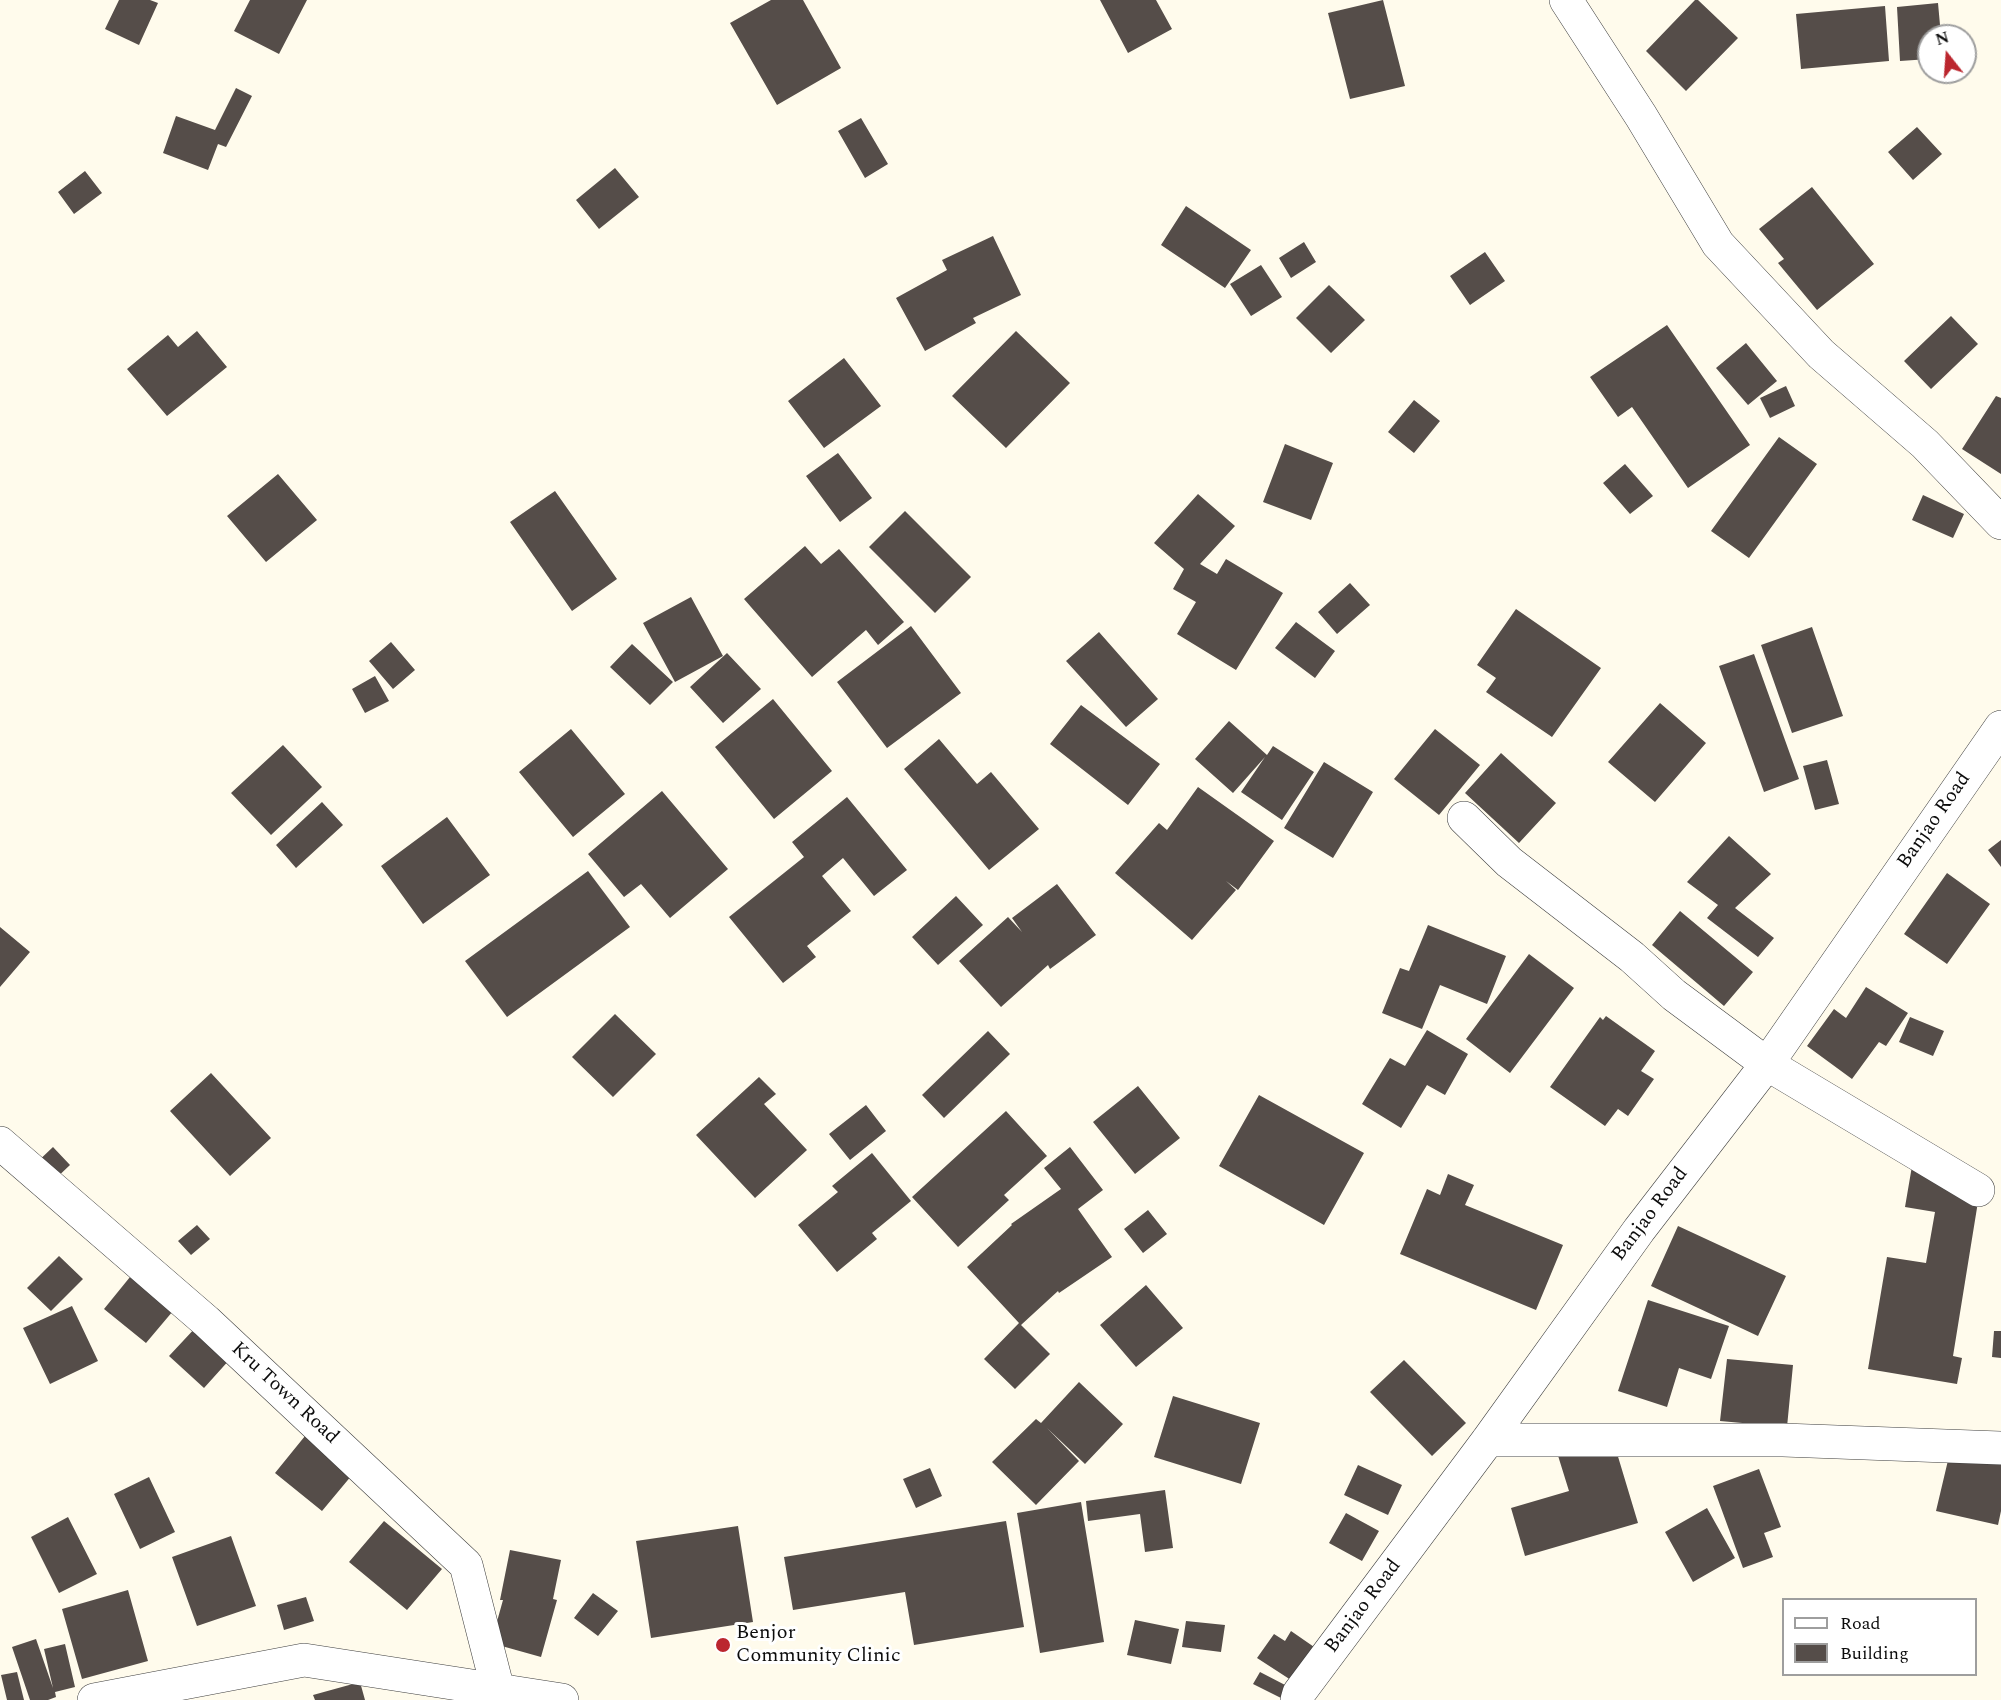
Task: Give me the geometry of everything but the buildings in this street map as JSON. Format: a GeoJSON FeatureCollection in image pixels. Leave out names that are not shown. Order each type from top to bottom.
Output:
{"type":"FeatureCollection","features":[{"type":"Feature","properties":{"kind":"street"},"geometry":{"type":"LineString","coordinates":[[1566,0],[1641,116],[1718,244],[1821,354],[1924,444],[2001,523]]}},
{"type":"Feature","properties":{"kind":"street","name":"Banjao Road"},"geometry":{"type":"LineString","coordinates":[[1297,1700],[1306,1684],[1488,1440],[1638,1230],[1767,1064],[2001,727]]}},
{"type":"Feature","properties":{"kind":"street"},"geometry":{"type":"LineString","coordinates":[[1464,818],[1509,862],[1632,957],[1674,995],[1767,1064],[1978,1190]]}},
{"type":"Feature","properties":{"kind":"street","name":"Kru Town Road"},"geometry":{"type":"LineString","coordinates":[[0,1143],[206,1321],[466,1565],[498,1690]]}},
{"type":"Feature","properties":{"kind":"street"},"geometry":{"type":"LineString","coordinates":[[1488,1440],[1783,1440],[2001,1448]]}},
{"type":"Feature","properties":{"kind":"street"},"geometry":{"type":"LineString","coordinates":[[94,1700],[304,1660],[562,1700]]}},
{"type":"Feature","properties":{"kind":"place","name":"Benjor Community Clinic"},"geometry":{"type":"Point","coordinates":[723,1645]}}]}
